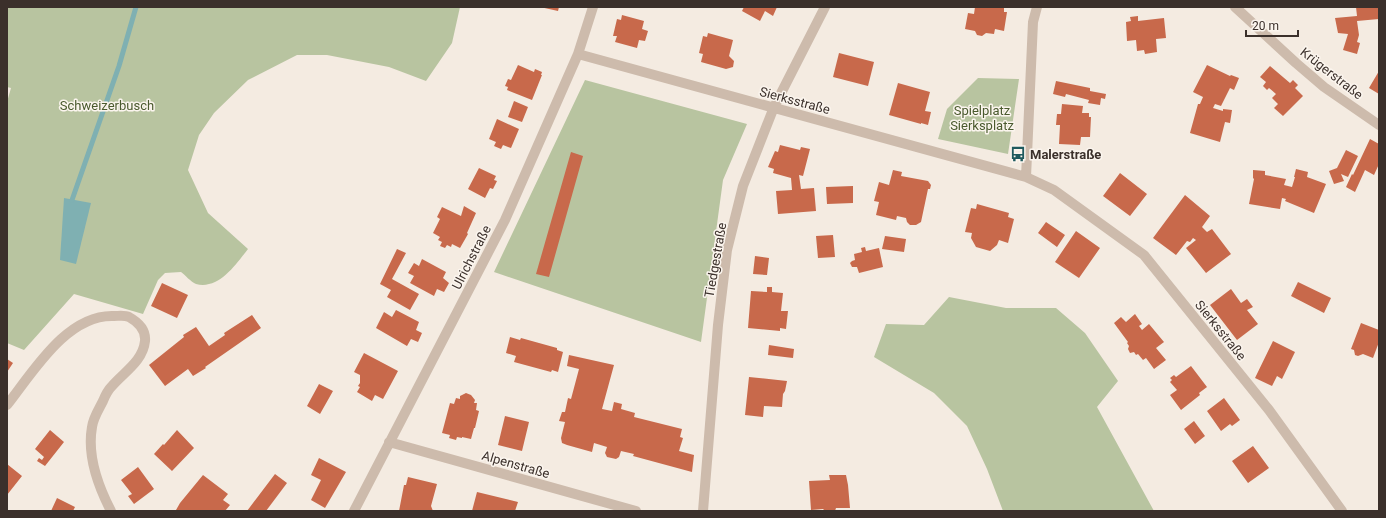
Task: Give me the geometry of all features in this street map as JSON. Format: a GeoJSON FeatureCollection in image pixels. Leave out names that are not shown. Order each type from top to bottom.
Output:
{"type":"FeatureCollection","features":[{"type":"Feature","properties":{"kind":"street","name":"Ulrichstraße"},"geometry":{"type":"LineString","coordinates":[[354,511],[505,220],[578,54],[593,7]]}},
{"type":"Feature","properties":{"kind":"street","name":"Tiedgestraße"},"geometry":{"type":"LineString","coordinates":[[703,511],[718,325],[727,250],[743,186],[774,107],[825,7]]}},
{"type":"Feature","properties":{"kind":"street"},"geometry":{"type":"LineString","coordinates":[[1026,178],[1033,22],[1037,7]]}},
{"type":"Feature","properties":{"kind":"street","name":"Krügerstraße"},"geometry":{"type":"LineString","coordinates":[[1236,7],[1324,87],[1379,125]]}},
{"type":"Feature","properties":{"kind":"street","name":"Sierksstraße"},"geometry":{"type":"LineString","coordinates":[[578,54],[1004,171],[1026,178],[1054,190],[1144,255],[1269,410],[1342,511]]}},
{"type":"Feature","properties":{"kind":"street"},"geometry":{"type":"LineString","coordinates":[[7,405],[57,342],[69,332],[92,319],[108,315],[128,316],[137,322],[143,329],[145,340],[141,356],[110,388],[92,426],[91,447],[95,469],[100,490],[110,511]]}},
{"type":"Feature","properties":{"kind":"street","name":"Alpenstraße"},"geometry":{"type":"LineString","coordinates":[[389,442],[636,511]]}},
{"type":"Feature","properties":{"kind":"green space","name":"Schweizerbusch"},"geometry":{"type":"Polygon","coordinates":[[[7,7],[460,7],[452,43],[426,81],[389,67],[327,55],[297,55],[248,80],[214,113],[199,135],[188,170],[208,213],[248,249],[238,262],[219,280],[204,285],[194,283],[181,272],[165,273],[158,280],[143,314],[74,294],[24,350],[7,343],[7,102],[11,88],[7,87],[7,7]]]}},
{"type":"Feature","properties":{"kind":"green space","name":"Spielplatz Sierksplatz"},"geometry":{"type":"Polygon","coordinates":[[[978,78],[1019,79],[1008,154],[938,139],[947,109],[978,78]]]}},
{"type":"Feature","properties":{"kind":"green space"},"geometry":{"type":"Polygon","coordinates":[[[585,80],[747,124],[723,180],[701,342],[494,272],[585,80]]]}},
{"type":"Feature","properties":{"kind":"green space"},"geometry":{"type":"Polygon","coordinates":[[[949,297],[1006,308],[1056,308],[1085,333],[1118,381],[1097,407],[1154,511],[1003,511],[987,469],[967,426],[934,393],[874,357],[886,324],[924,325],[949,297]]]}},
{"type":"Feature","properties":{"kind":"water"},"geometry":{"type":"Polygon","coordinates":[[[64,198],[91,203],[76,264],[60,260],[64,198]]]}},
{"type":"Feature","properties":{"kind":"building"},"geometry":{"type":"Polygon","coordinates":[[[540,7],[559,7],[558,11],[540,7]]]}},
{"type":"Feature","properties":{"kind":"building"},"geometry":{"type":"Polygon","coordinates":[[[744,7],[777,7],[773,16],[765,11],[760,21],[742,11],[744,7]]]}},
{"type":"Feature","properties":{"kind":"building"},"geometry":{"type":"Polygon","coordinates":[[[975,7],[1004,7],[1004,12],[1007,12],[1004,31],[995,29],[994,34],[986,33],[982,36],[977,35],[975,31],[965,29],[968,13],[974,14],[975,7]]]}},
{"type":"Feature","properties":{"kind":"building"},"geometry":{"type":"Polygon","coordinates":[[[1356,7],[1379,7],[1379,19],[1357,21],[1359,35],[1357,42],[1360,43],[1357,54],[1343,50],[1348,34],[1338,33],[1335,18],[1357,16],[1356,7]]]}},
{"type":"Feature","properties":{"kind":"building"},"geometry":{"type":"Polygon","coordinates":[[[622,15],[644,21],[642,29],[648,31],[645,41],[639,40],[637,48],[615,42],[617,36],[613,36],[617,19],[621,20],[622,15]]]}},
{"type":"Feature","properties":{"kind":"building"},"geometry":{"type":"Polygon","coordinates":[[[1138,16],[1138,21],[1164,18],[1166,38],[1156,39],[1157,52],[1145,54],[1144,50],[1137,51],[1136,40],[1127,41],[1126,22],[1131,21],[1130,17],[1138,16]]]}},
{"type":"Feature","properties":{"kind":"building"},"geometry":{"type":"Polygon","coordinates":[[[708,33],[733,40],[729,56],[734,61],[733,67],[726,69],[701,62],[703,54],[699,53],[703,36],[707,37],[708,33]]]}},
{"type":"Feature","properties":{"kind":"building"},"geometry":{"type":"Polygon","coordinates":[[[839,53],[874,62],[868,86],[833,77],[839,53]]]}},
{"type":"Feature","properties":{"kind":"building"},"geometry":{"type":"Polygon","coordinates":[[[518,65],[534,72],[535,69],[542,72],[532,100],[507,90],[508,87],[505,86],[508,79],[511,80],[518,65]]]}},
{"type":"Feature","properties":{"kind":"building"},"geometry":{"type":"Polygon","coordinates":[[[1207,65],[1230,76],[1239,78],[1234,90],[1230,88],[1221,106],[1215,104],[1213,108],[1223,111],[1223,109],[1232,110],[1230,123],[1225,122],[1220,142],[1190,133],[1198,104],[1200,104],[1203,97],[1193,92],[1207,65]]]}},
{"type":"Feature","properties":{"kind":"building"},"geometry":{"type":"Polygon","coordinates":[[[1270,66],[1290,83],[1293,80],[1298,85],[1295,88],[1303,96],[1283,116],[1274,108],[1278,104],[1272,98],[1276,94],[1269,88],[1267,90],[1263,86],[1266,82],[1260,77],[1270,66]]]}},
{"type":"Feature","properties":{"kind":"building"},"geometry":{"type":"Polygon","coordinates":[[[1379,71],[1379,94],[1369,88],[1379,71]]]}},
{"type":"Feature","properties":{"kind":"building"},"geometry":{"type":"Polygon","coordinates":[[[1056,81],[1090,88],[1090,91],[1106,94],[1105,99],[1101,98],[1100,105],[1088,103],[1089,100],[1066,94],[1065,97],[1053,94],[1056,81]]]}},
{"type":"Feature","properties":{"kind":"building"},"geometry":{"type":"Polygon","coordinates":[[[898,83],[930,92],[925,111],[931,112],[928,125],[889,115],[898,83]]]}},
{"type":"Feature","properties":{"kind":"building"},"geometry":{"type":"Polygon","coordinates":[[[514,101],[528,107],[522,122],[508,117],[514,101]]]}},
{"type":"Feature","properties":{"kind":"building"},"geometry":{"type":"Polygon","coordinates":[[[1062,104],[1083,106],[1082,113],[1089,113],[1089,117],[1091,117],[1090,137],[1081,137],[1080,145],[1059,144],[1060,125],[1056,125],[1057,114],[1061,114],[1062,104]]]}},
{"type":"Feature","properties":{"kind":"building"},"geometry":{"type":"Polygon","coordinates":[[[497,119],[519,129],[511,148],[503,145],[501,149],[494,146],[496,142],[489,139],[497,119]]]}},
{"type":"Feature","properties":{"kind":"building"},"geometry":{"type":"Polygon","coordinates":[[[1370,139],[1379,144],[1379,164],[1374,175],[1365,170],[1355,192],[1346,187],[1370,139]]]}},
{"type":"Feature","properties":{"kind":"building"},"geometry":{"type":"Polygon","coordinates":[[[780,145],[800,150],[801,147],[810,149],[803,176],[799,175],[801,189],[814,188],[816,211],[778,214],[776,191],[792,190],[791,178],[773,173],[774,169],[768,167],[775,151],[778,152],[780,145]]]}},
{"type":"Feature","properties":{"kind":"building"},"geometry":{"type":"Polygon","coordinates":[[[1346,150],[1358,156],[1348,177],[1341,174],[1344,181],[1334,184],[1329,171],[1337,168],[1346,150]]]}},
{"type":"Feature","properties":{"kind":"building"},"geometry":{"type":"Polygon","coordinates":[[[571,152],[583,156],[549,277],[536,274],[571,152]]]}},
{"type":"Feature","properties":{"kind":"building"},"geometry":{"type":"Polygon","coordinates":[[[479,168],[496,176],[494,180],[497,181],[493,189],[490,188],[485,198],[468,189],[479,168]]]}},
{"type":"Feature","properties":{"kind":"building"},"geometry":{"type":"Polygon","coordinates":[[[1296,169],[1308,172],[1307,177],[1326,184],[1314,213],[1285,201],[1286,199],[1282,198],[1280,209],[1249,204],[1254,179],[1253,170],[1265,171],[1265,175],[1286,179],[1284,185],[1292,187],[1296,169]]]}},
{"type":"Feature","properties":{"kind":"building"},"geometry":{"type":"Polygon","coordinates":[[[893,170],[902,172],[901,176],[928,181],[931,185],[930,189],[928,189],[921,222],[916,225],[910,225],[906,218],[897,216],[896,220],[876,215],[879,202],[874,201],[879,182],[889,185],[893,170]]]}},
{"type":"Feature","properties":{"kind":"building"},"geometry":{"type":"Polygon","coordinates":[[[1120,173],[1147,194],[1130,216],[1103,196],[1120,173]]]}},
{"type":"Feature","properties":{"kind":"building"},"geometry":{"type":"Polygon","coordinates":[[[853,186],[853,203],[827,204],[826,187],[853,186]]]}},
{"type":"Feature","properties":{"kind":"building"},"geometry":{"type":"Polygon","coordinates":[[[1185,195],[1210,216],[1202,227],[1207,232],[1212,229],[1231,254],[1206,273],[1186,248],[1196,240],[1193,238],[1190,242],[1187,241],[1176,255],[1153,238],[1185,195]]]}},
{"type":"Feature","properties":{"kind":"building"},"geometry":{"type":"Polygon","coordinates":[[[977,204],[1009,213],[1008,217],[1014,219],[1008,243],[999,240],[997,245],[990,251],[976,247],[971,238],[972,233],[965,232],[971,208],[976,209],[977,204]]]}},
{"type":"Feature","properties":{"kind":"building"},"geometry":{"type":"Polygon","coordinates":[[[464,206],[476,213],[467,233],[468,234],[460,248],[452,244],[451,247],[447,245],[445,248],[440,246],[442,242],[438,240],[440,237],[433,233],[440,219],[437,217],[442,207],[461,216],[464,206]]]}},
{"type":"Feature","properties":{"kind":"building"},"geometry":{"type":"Polygon","coordinates":[[[1046,222],[1065,235],[1057,247],[1038,233],[1046,222]]]}},
{"type":"Feature","properties":{"kind":"building"},"geometry":{"type":"Polygon","coordinates":[[[1076,231],[1100,248],[1079,278],[1055,262],[1076,231]]]}},
{"type":"Feature","properties":{"kind":"building"},"geometry":{"type":"Polygon","coordinates":[[[833,235],[835,257],[818,258],[816,236],[833,235]]]}},
{"type":"Feature","properties":{"kind":"building"},"geometry":{"type":"Polygon","coordinates":[[[885,236],[906,239],[904,252],[882,249],[885,236]]]}},
{"type":"Feature","properties":{"kind":"building"},"geometry":{"type":"Polygon","coordinates":[[[865,247],[866,251],[879,248],[883,267],[859,273],[857,267],[852,267],[850,263],[855,260],[854,254],[862,252],[861,248],[865,247]]]}},
{"type":"Feature","properties":{"kind":"building"},"geometry":{"type":"Polygon","coordinates":[[[397,249],[406,253],[392,279],[419,294],[410,310],[387,297],[391,290],[380,284],[397,249]]]}},
{"type":"Feature","properties":{"kind":"building"},"geometry":{"type":"Polygon","coordinates":[[[755,256],[769,258],[767,275],[753,274],[755,256]]]}},
{"type":"Feature","properties":{"kind":"building"},"geometry":{"type":"Polygon","coordinates":[[[422,259],[446,272],[443,278],[449,283],[444,292],[437,289],[434,296],[410,283],[414,276],[408,273],[414,263],[419,266],[422,259]]]}},
{"type":"Feature","properties":{"kind":"building"},"geometry":{"type":"Polygon","coordinates":[[[1298,282],[1331,298],[1324,313],[1291,296],[1298,282]]]}},
{"type":"Feature","properties":{"kind":"building"},"geometry":{"type":"Polygon","coordinates":[[[162,283],[188,295],[177,318],[151,306],[162,283]]]}},
{"type":"Feature","properties":{"kind":"building"},"geometry":{"type":"Polygon","coordinates":[[[767,287],[772,287],[772,292],[783,293],[781,311],[788,311],[786,329],[780,328],[780,331],[748,328],[751,291],[767,292],[767,287]]]}},
{"type":"Feature","properties":{"kind":"building"},"geometry":{"type":"Polygon","coordinates":[[[1231,289],[1241,303],[1247,299],[1253,307],[1247,310],[1258,324],[1237,340],[1210,305],[1231,289]]]}},
{"type":"Feature","properties":{"kind":"building"},"geometry":{"type":"Polygon","coordinates":[[[396,310],[419,322],[416,330],[422,333],[418,342],[411,339],[407,346],[376,328],[384,312],[392,317],[396,310]]]}},
{"type":"Feature","properties":{"kind":"building"},"geometry":{"type":"Polygon","coordinates":[[[1135,314],[1142,324],[1139,326],[1142,330],[1149,324],[1164,342],[1156,348],[1166,360],[1154,369],[1146,358],[1143,360],[1138,354],[1136,355],[1134,352],[1130,353],[1128,349],[1128,342],[1114,323],[1121,317],[1126,322],[1135,314]]]}},
{"type":"Feature","properties":{"kind":"building"},"geometry":{"type":"Polygon","coordinates":[[[252,315],[261,328],[193,376],[188,369],[165,386],[149,365],[184,337],[183,335],[196,327],[209,346],[225,335],[224,333],[252,315]]]}},
{"type":"Feature","properties":{"kind":"building"},"geometry":{"type":"Polygon","coordinates":[[[1361,323],[1379,330],[1379,342],[1373,358],[1363,354],[1358,356],[1355,355],[1354,350],[1351,349],[1361,323]]]}},
{"type":"Feature","properties":{"kind":"building"},"geometry":{"type":"Polygon","coordinates":[[[510,337],[520,340],[521,338],[557,348],[557,350],[563,352],[558,372],[552,370],[551,372],[514,362],[516,356],[506,353],[510,337]]]}},
{"type":"Feature","properties":{"kind":"building"},"geometry":{"type":"Polygon","coordinates":[[[1273,341],[1295,352],[1282,379],[1277,376],[1272,386],[1255,378],[1273,341]]]}},
{"type":"Feature","properties":{"kind":"building"},"geometry":{"type":"Polygon","coordinates":[[[769,345],[794,349],[793,358],[768,355],[769,345]]]}},
{"type":"Feature","properties":{"kind":"building"},"geometry":{"type":"Polygon","coordinates":[[[364,353],[398,371],[383,399],[375,395],[372,401],[357,392],[360,387],[358,386],[360,383],[360,375],[354,372],[364,353]]]}},
{"type":"Feature","properties":{"kind":"building"},"geometry":{"type":"Polygon","coordinates":[[[569,355],[614,365],[602,409],[612,411],[614,402],[622,404],[621,409],[635,413],[634,417],[682,429],[680,437],[683,438],[679,451],[694,455],[692,472],[633,456],[634,454],[621,451],[619,457],[616,459],[607,457],[605,453],[607,447],[594,443],[592,452],[562,443],[561,438],[565,422],[559,421],[562,412],[565,412],[568,398],[571,399],[579,369],[567,366],[569,355]]]}},
{"type":"Feature","properties":{"kind":"building"},"geometry":{"type":"Polygon","coordinates":[[[7,359],[13,363],[7,372],[7,359]]]}},
{"type":"Feature","properties":{"kind":"building"},"geometry":{"type":"Polygon","coordinates":[[[1191,366],[1207,387],[1199,393],[1200,395],[1181,410],[1170,395],[1177,390],[1170,382],[1172,380],[1170,378],[1174,375],[1176,377],[1191,366]]]}},
{"type":"Feature","properties":{"kind":"building"},"geometry":{"type":"Polygon","coordinates":[[[749,377],[787,381],[783,394],[782,407],[764,406],[763,417],[745,415],[749,377]]]}},
{"type":"Feature","properties":{"kind":"building"},"geometry":{"type":"Polygon","coordinates":[[[319,384],[333,391],[320,414],[307,406],[319,384]]]}},
{"type":"Feature","properties":{"kind":"building"},"geometry":{"type":"Polygon","coordinates":[[[466,393],[471,395],[475,400],[474,403],[477,403],[476,410],[479,411],[471,439],[457,437],[456,440],[449,438],[450,435],[442,433],[450,403],[454,404],[456,398],[460,399],[460,396],[466,393]]]}},
{"type":"Feature","properties":{"kind":"building"},"geometry":{"type":"Polygon","coordinates":[[[1224,398],[1240,420],[1232,426],[1230,424],[1221,431],[1207,411],[1224,398]]]}},
{"type":"Feature","properties":{"kind":"building"},"geometry":{"type":"Polygon","coordinates":[[[505,416],[529,422],[522,451],[498,445],[505,416]]]}},
{"type":"Feature","properties":{"kind":"building"},"geometry":{"type":"Polygon","coordinates":[[[1194,421],[1205,436],[1195,444],[1184,429],[1194,421]]]}},
{"type":"Feature","properties":{"kind":"building"},"geometry":{"type":"Polygon","coordinates":[[[50,430],[64,442],[45,466],[37,461],[39,458],[42,460],[44,457],[35,449],[50,430]]]}},
{"type":"Feature","properties":{"kind":"building"},"geometry":{"type":"Polygon","coordinates":[[[177,430],[194,448],[172,471],[154,454],[177,430]]]}},
{"type":"Feature","properties":{"kind":"building"},"geometry":{"type":"Polygon","coordinates":[[[1253,446],[1269,468],[1248,483],[1232,461],[1253,446]]]}},
{"type":"Feature","properties":{"kind":"building"},"geometry":{"type":"Polygon","coordinates":[[[319,458],[346,472],[325,508],[311,500],[321,480],[311,475],[319,458]]]}},
{"type":"Feature","properties":{"kind":"building"},"geometry":{"type":"Polygon","coordinates":[[[7,464],[22,476],[7,495],[7,464]]]}},
{"type":"Feature","properties":{"kind":"building"},"geometry":{"type":"Polygon","coordinates":[[[138,467],[154,489],[134,504],[128,496],[132,494],[121,480],[138,467]]]}},
{"type":"Feature","properties":{"kind":"building"},"geometry":{"type":"Polygon","coordinates":[[[275,474],[287,483],[266,511],[247,511],[275,474]]]}},
{"type":"Feature","properties":{"kind":"building"},"geometry":{"type":"Polygon","coordinates":[[[203,475],[228,494],[223,500],[230,505],[225,511],[177,511],[176,510],[180,503],[203,475]]]}},
{"type":"Feature","properties":{"kind":"building"},"geometry":{"type":"Polygon","coordinates":[[[829,475],[846,475],[850,508],[836,508],[835,511],[825,511],[823,509],[811,510],[809,481],[830,480],[829,475]]]}},
{"type":"Feature","properties":{"kind":"building"},"geometry":{"type":"Polygon","coordinates":[[[408,477],[437,484],[431,506],[433,511],[399,511],[404,485],[406,485],[408,477]]]}},
{"type":"Feature","properties":{"kind":"building"},"geometry":{"type":"Polygon","coordinates":[[[477,492],[518,502],[515,511],[472,511],[477,492]]]}},
{"type":"Feature","properties":{"kind":"building"},"geometry":{"type":"Polygon","coordinates":[[[57,498],[75,507],[73,511],[51,511],[57,498]]]}},
{"type":"Feature","properties":{"kind":"waterway"},"geometry":{"type":"LineString","coordinates":[[72,200],[119,66],[136,7]]}},
{"type":"Feature","properties":{"kind":"place","name":"Malerstraße"},"geometry":{"type":"Point","coordinates":[1018,154]}}]}
